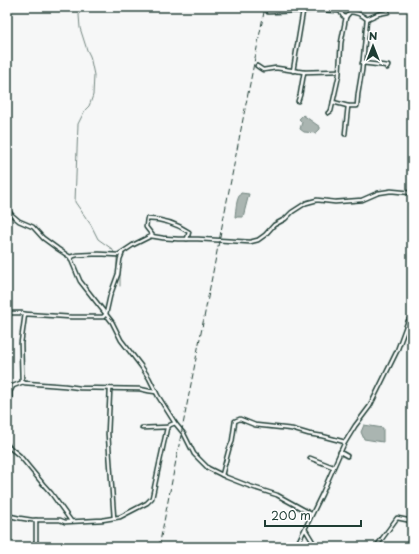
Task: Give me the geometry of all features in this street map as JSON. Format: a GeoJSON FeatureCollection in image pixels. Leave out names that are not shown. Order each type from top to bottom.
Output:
{"type":"FeatureCollection","features":[{"type":"Feature","properties":{"kind":"street"},"geometry":{"type":"LineString","coordinates":[[367,19],[378,14],[388,12],[387,7]]}},
{"type":"Feature","properties":{"kind":"street"},"geometry":{"type":"LineString","coordinates":[[292,70],[303,11]]}},
{"type":"Feature","properties":{"kind":"street"},"geometry":{"type":"LineString","coordinates":[[268,12],[340,11],[343,16],[346,17]]}},
{"type":"Feature","properties":{"kind":"street"},"geometry":{"type":"LineString","coordinates":[[328,113],[331,111],[337,86],[341,44],[346,17],[350,12],[352,12],[358,13],[367,19]]}},
{"type":"Feature","properties":{"kind":"street"},"geometry":{"type":"LineString","coordinates":[[333,102],[348,106],[357,106],[367,19]]}},
{"type":"Feature","properties":{"kind":"street"},"geometry":{"type":"LineString","coordinates":[[362,63],[388,66],[388,68]]}},
{"type":"Feature","properties":{"kind":"street"},"geometry":{"type":"LineString","coordinates":[[257,66],[263,70],[276,68],[304,72],[339,72]]}},
{"type":"Feature","properties":{"kind":"street"},"geometry":{"type":"LineString","coordinates":[[298,101],[304,72]]}},
{"type":"Feature","properties":{"kind":"street"},"geometry":{"type":"LineString","coordinates":[[345,134],[348,106]]}},
{"type":"Feature","properties":{"kind":"street"},"geometry":{"type":"LineString","coordinates":[[70,257],[77,255],[116,254],[123,252],[133,245],[152,236],[163,238],[250,242],[258,240],[265,235],[274,225],[285,219],[306,202],[317,200],[334,202],[362,200],[378,193],[412,193]]}},
{"type":"Feature","properties":{"kind":"street"},"geometry":{"type":"LineString","coordinates":[[7,209],[12,215],[32,227],[43,238],[70,257],[80,281],[112,322],[121,340],[145,372],[175,423],[184,434],[194,454],[208,468],[249,486],[277,495],[311,514]]}},
{"type":"Feature","properties":{"kind":"street"},"geometry":{"type":"LineString","coordinates":[[153,236],[146,227],[147,220],[154,220],[181,226],[189,232],[187,239]]}},
{"type":"Feature","properties":{"kind":"street"},"geometry":{"type":"LineString","coordinates":[[7,313],[103,318],[106,314],[123,252]]}},
{"type":"Feature","properties":{"kind":"street"},"geometry":{"type":"LineString","coordinates":[[23,382],[21,343],[25,314]]}},
{"type":"Feature","properties":{"kind":"street"},"geometry":{"type":"LineString","coordinates":[[296,547],[345,442],[370,406],[397,352],[412,316]]}},
{"type":"Feature","properties":{"kind":"street"},"geometry":{"type":"LineString","coordinates":[[408,323],[412,324]]}},
{"type":"Feature","properties":{"kind":"street"},"geometry":{"type":"LineString","coordinates":[[7,400],[10,398],[10,392],[13,386],[23,382],[80,388],[140,389],[156,392]]}},
{"type":"Feature","properties":{"kind":"street"},"geometry":{"type":"LineString","coordinates":[[110,388],[108,434],[114,518]]}},
{"type":"Feature","properties":{"kind":"street"},"geometry":{"type":"LineString","coordinates":[[222,475],[232,442],[235,421],[238,419],[255,424],[292,429],[345,442]]}},
{"type":"Feature","properties":{"kind":"street"},"geometry":{"type":"LineString","coordinates":[[142,428],[168,427],[175,423]]}},
{"type":"Feature","properties":{"kind":"street"},"geometry":{"type":"LineString","coordinates":[[7,514],[19,518],[60,520],[65,522],[95,520],[120,517],[147,503],[152,498],[168,427]]}},
{"type":"Feature","properties":{"kind":"street"},"geometry":{"type":"LineString","coordinates":[[7,444],[20,456],[51,493],[71,521]]}},
{"type":"Feature","properties":{"kind":"street"},"geometry":{"type":"LineString","coordinates":[[340,452],[347,456]]}},
{"type":"Feature","properties":{"kind":"street"},"geometry":{"type":"LineString","coordinates":[[310,458],[333,467]]}},
{"type":"Feature","properties":{"kind":"street"},"geometry":{"type":"LineString","coordinates":[[376,547],[397,518],[412,521]]}},
{"type":"Feature","properties":{"kind":"street"},"geometry":{"type":"LineString","coordinates":[[33,547],[36,541],[36,520]]}},
{"type":"Feature","properties":{"kind":"street"},"geometry":{"type":"LineString","coordinates":[[305,529],[316,547]]}},
{"type":"Feature","properties":{"kind":"shaded area"},"geometry":{"type":"Polygon","coordinates":[[[303,115],[320,127],[316,133],[304,132],[300,129],[302,122],[299,119],[303,115]]]}},
{"type":"Feature","properties":{"kind":"shaded area"},"geometry":{"type":"Polygon","coordinates":[[[241,193],[249,194],[243,217],[235,217],[237,201],[241,193]]]}},
{"type":"Feature","properties":{"kind":"shaded area"},"geometry":{"type":"Polygon","coordinates":[[[364,425],[383,428],[383,442],[364,439],[361,432],[364,425]]]}},
{"type":"Feature","properties":{"kind":"waterway"},"geometry":{"type":"LineString","coordinates":[[81,7],[79,15],[80,28],[90,56],[94,75],[93,95],[89,106],[85,110],[78,124],[75,202],[91,225],[98,239],[112,249],[117,257],[118,270]]}},
{"type":"Feature","properties":{"kind":"waterway"},"geometry":{"type":"LineString","coordinates":[[120,272],[120,286]]}},
{"type":"Feature","properties":{"kind":"railway"},"geometry":{"type":"LineString","coordinates":[[159,547],[265,7]]}}]}
